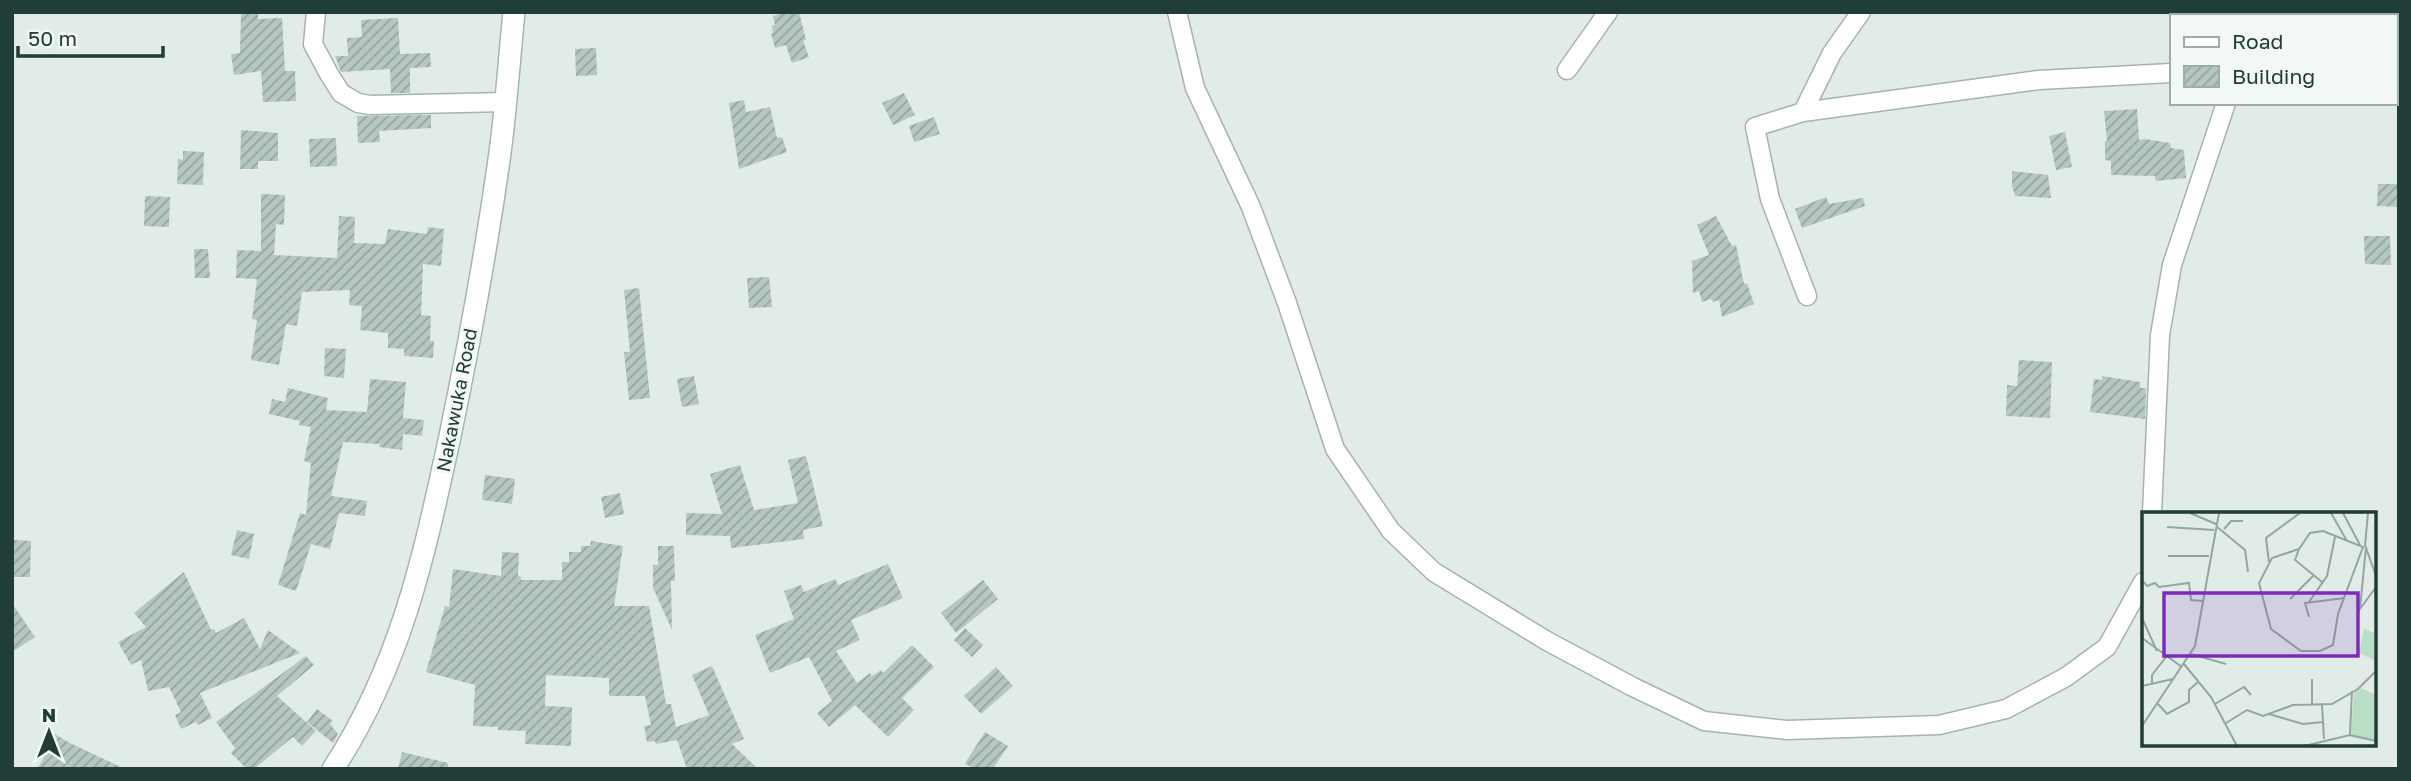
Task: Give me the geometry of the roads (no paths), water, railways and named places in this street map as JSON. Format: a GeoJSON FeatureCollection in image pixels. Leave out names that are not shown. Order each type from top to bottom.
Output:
{"type":"FeatureCollection","features":[{"type":"Feature","properties":{"kind":"main road","name":"Nakawuka Road"},"geometry":{"type":"LineString","coordinates":[[338,768],[390,662],[426,545],[465,365],[499,159],[513,12]]}},
{"type":"Feature","properties":{"kind":"street"},"geometry":{"type":"LineString","coordinates":[[316,12],[313,44],[341,93],[358,103],[506,102]]}},
{"type":"Feature","properties":{"kind":"street"},"geometry":{"type":"LineString","coordinates":[[1177,12],[1195,88],[1251,208],[1287,303],[1335,449],[1391,531],[1434,572],[1547,641],[1704,721],[1787,730],[1939,725],[2006,709],[2066,677],[2107,647],[2142,584]]}},
{"type":"Feature","properties":{"kind":"street"},"geometry":{"type":"LineString","coordinates":[[1567,70],[1608,12]]}},
{"type":"Feature","properties":{"kind":"street"},"geometry":{"type":"LineString","coordinates":[[1803,112],[1832,53],[1861,12]]}},
{"type":"Feature","properties":{"kind":"street"},"geometry":{"type":"LineString","coordinates":[[1807,296],[1770,199],[1755,127],[1803,112],[2039,80],[2170,73]]}},
{"type":"Feature","properties":{"kind":"street"},"geometry":{"type":"LineString","coordinates":[[2152,512],[2160,335],[2170,276],[2225,105]]}}]}
